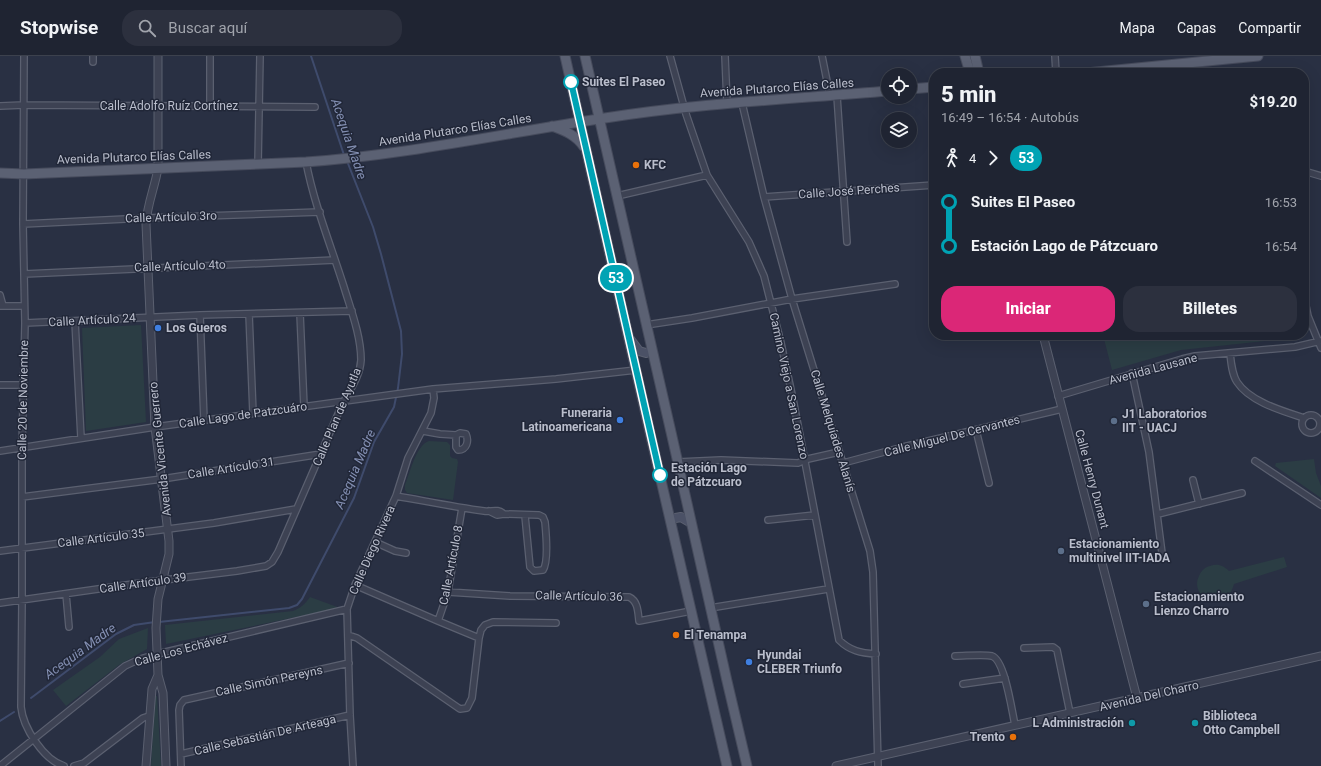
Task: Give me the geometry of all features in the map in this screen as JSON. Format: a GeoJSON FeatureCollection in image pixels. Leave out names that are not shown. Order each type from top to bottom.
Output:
{"type":"FeatureCollection","features":[{"type":"Feature","properties":{"kind":"main road"},"geometry":{"type":"LineString","coordinates":[[565,56],[726,765]]}},
{"type":"Feature","properties":{"kind":"main road"},"geometry":{"type":"LineString","coordinates":[[585,56],[747,766]]}},
{"type":"Feature","properties":{"kind":"main road"},"geometry":{"type":"LineString","coordinates":[[965,56],[969,68]]}},
{"type":"Feature","properties":{"kind":"main road"},"geometry":{"type":"LineString","coordinates":[[975,56],[978,68]]}},
{"type":"Feature","properties":{"kind":"main road"},"geometry":{"type":"LineString","coordinates":[[1124,68],[1193,59],[1258,56]]}},
{"type":"Feature","properties":{"kind":"main road"},"geometry":{"type":"LineString","coordinates":[[917,88],[929,87]]}},
{"type":"Feature","properties":{"kind":"main road","name":"Avenida Plutarco Elías Calles"},"geometry":{"type":"LineString","coordinates":[[0,173],[24,174],[341,160],[580,121],[684,107],[881,92]]}},
{"type":"Feature","properties":{"kind":"main road"},"geometry":{"type":"LineString","coordinates":[[551,126],[566,131],[579,140],[586,151]]}},
{"type":"Feature","properties":{"kind":"main road"},"geometry":{"type":"LineString","coordinates":[[629,338],[641,353],[652,351]]}},
{"type":"Feature","properties":{"kind":"main road"},"geometry":{"type":"LineString","coordinates":[[670,518],[681,518],[691,523]]}},
{"type":"Feature","properties":{"kind":"street","name":"Calle 20 de Noviembre"},"geometry":{"type":"LineString","coordinates":[[24,56],[24,384],[20,696],[21,712],[26,726],[34,740],[51,759],[64,766]]}},
{"type":"Feature","properties":{"kind":"street","name":"Avenida Vicente Guerrero"},"geometry":{"type":"LineString","coordinates":[[158,56],[158,168],[146,218],[155,427],[168,529],[169,554],[160,590],[156,628],[158,675],[163,694],[166,766]]}},
{"type":"Feature","properties":{"kind":"street"},"geometry":{"type":"LineString","coordinates":[[210,56],[210,105]]}},
{"type":"Feature","properties":{"kind":"street"},"geometry":{"type":"LineString","coordinates":[[258,164],[260,56]]}},
{"type":"Feature","properties":{"kind":"street","name":"Camino Viejo a San Lorenzo"},"geometry":{"type":"LineString","coordinates":[[670,56],[684,107],[707,175],[755,253],[764,276],[772,304],[793,399],[828,589],[839,640],[850,650],[876,654]]}},
{"type":"Feature","properties":{"kind":"street"},"geometry":{"type":"LineString","coordinates":[[725,56],[727,104]]}},
{"type":"Feature","properties":{"kind":"street"},"geometry":{"type":"LineString","coordinates":[[822,56],[833,96],[847,242]]}},
{"type":"Feature","properties":{"kind":"street"},"geometry":{"type":"LineString","coordinates":[[1055,56],[1056,68]]}},
{"type":"Feature","properties":{"kind":"street","name":"Calle Melquíades Alanís"},"geometry":{"type":"LineString","coordinates":[[742,103],[764,197],[792,299],[872,560],[876,654],[878,766]]}},
{"type":"Feature","properties":{"kind":"street","name":"Calle Adolfo Ruíz Cortínez"},"geometry":{"type":"LineString","coordinates":[[0,106],[315,106]]}},
{"type":"Feature","properties":{"kind":"street","name":"Calle Plan de Ayutla"},"geometry":{"type":"LineString","coordinates":[[278,552],[343,402],[359,372],[360,361],[358,338],[352,310],[308,175],[306,162]]}},
{"type":"Feature","properties":{"kind":"street"},"geometry":{"type":"LineString","coordinates":[[1309,172],[1321,176]]}},
{"type":"Feature","properties":{"kind":"street"},"geometry":{"type":"LineString","coordinates":[[617,196],[707,175]]}},
{"type":"Feature","properties":{"kind":"street","name":"Calle José Perches"},"geometry":{"type":"LineString","coordinates":[[764,197],[929,185]]}},
{"type":"Feature","properties":{"kind":"street","name":"Calle Artículo 3ro"},"geometry":{"type":"LineString","coordinates":[[23,224],[320,212]]}},
{"type":"Feature","properties":{"kind":"street","name":"Calle Artículo 4to"},"geometry":{"type":"LineString","coordinates":[[24,274],[336,260]]}},
{"type":"Feature","properties":{"kind":"street"},"geometry":{"type":"LineString","coordinates":[[646,325],[772,304],[792,299],[895,284]]}},
{"type":"Feature","properties":{"kind":"street"},"geometry":{"type":"LineString","coordinates":[[0,295],[1,306],[24,306]]}},
{"type":"Feature","properties":{"kind":"street","name":"Calle Artículo 24"},"geometry":{"type":"LineString","coordinates":[[24,323],[352,310]]}},
{"type":"Feature","properties":{"kind":"street"},"geometry":{"type":"LineString","coordinates":[[300,313],[304,408]]}},
{"type":"Feature","properties":{"kind":"street"},"geometry":{"type":"LineString","coordinates":[[249,314],[253,413]]}},
{"type":"Feature","properties":{"kind":"street"},"geometry":{"type":"LineString","coordinates":[[200,315],[204,420]]}},
{"type":"Feature","properties":{"kind":"street"},"geometry":{"type":"LineString","coordinates":[[1309,318],[1321,348]]}},
{"type":"Feature","properties":{"kind":"street"},"geometry":{"type":"LineString","coordinates":[[75,321],[81,438]]}},
{"type":"Feature","properties":{"kind":"street","name":"Calle Henry Dunant"},"geometry":{"type":"LineString","coordinates":[[1044,340],[1137,698]]}},
{"type":"Feature","properties":{"kind":"street","name":"Avenida Lausane"},"geometry":{"type":"LineString","coordinates":[[1058,396],[1182,359],[1295,347],[1319,342]]}},
{"type":"Feature","properties":{"kind":"street"},"geometry":{"type":"LineString","coordinates":[[1230,353],[1233,373],[1242,389],[1257,400],[1304,418]]}},
{"type":"Feature","properties":{"kind":"street"},"geometry":{"type":"LineString","coordinates":[[433,389],[636,370]]}},
{"type":"Feature","properties":{"kind":"street"},"geometry":{"type":"LineString","coordinates":[[1132,373],[1147,445],[1158,514],[1162,553]]}},
{"type":"Feature","properties":{"kind":"street"},"geometry":{"type":"LineString","coordinates":[[0,385],[24,384]]}},
{"type":"Feature","properties":{"kind":"street","name":"Calle Lago de Patzcuáro"},"geometry":{"type":"LineString","coordinates":[[0,451],[155,427],[253,413],[304,408],[433,389]]}},
{"type":"Feature","properties":{"kind":"street","name":"Calle Diego Rivera"},"geometry":{"type":"LineString","coordinates":[[353,766],[347,610],[355,585],[396,496],[408,458],[431,413],[434,398],[433,389]]}},
{"type":"Feature","properties":{"kind":"street","name":"Calle Miguel De Cervantes"},"geometry":{"type":"LineString","coordinates":[[843,463],[1062,409]]}},
{"type":"Feature","properties":{"kind":"street"},"geometry":{"type":"LineString","coordinates":[[976,430],[988,483]]}},
{"type":"Feature","properties":{"kind":"street"},"geometry":{"type":"LineString","coordinates":[[423,431],[440,434],[456,434]]}},
{"type":"Feature","properties":{"kind":"street"},"geometry":{"type":"LineString","coordinates":[[678,462],[721,460],[798,463],[804,460],[839,452]]}},
{"type":"Feature","properties":{"kind":"street","name":"Calle Artículo 31"},"geometry":{"type":"LineString","coordinates":[[22,498],[162,479],[321,454]]}},
{"type":"Feature","properties":{"kind":"street"},"geometry":{"type":"LineString","coordinates":[[1255,461],[1321,505]]}},
{"type":"Feature","properties":{"kind":"street"},"geometry":{"type":"LineString","coordinates":[[1193,480],[1199,504]]}},
{"type":"Feature","properties":{"kind":"street"},"geometry":{"type":"LineString","coordinates":[[1158,514],[1242,493]]}},
{"type":"Feature","properties":{"kind":"street"},"geometry":{"type":"LineString","coordinates":[[396,496],[462,508],[489,511],[498,510],[504,514],[526,516],[539,515],[543,517],[545,522],[546,561],[545,568],[543,570],[532,570],[530,567],[526,516]]}},
{"type":"Feature","properties":{"kind":"street","name":"Calle Artículo 8"},"geometry":{"type":"LineString","coordinates":[[438,621],[448,592],[462,508]]}},
{"type":"Feature","properties":{"kind":"street","name":"Calle Artículo 35"},"geometry":{"type":"LineString","coordinates":[[0,551],[214,523],[296,510]]}},
{"type":"Feature","properties":{"kind":"street"},"geometry":{"type":"LineString","coordinates":[[768,520],[815,515]]}},
{"type":"Feature","properties":{"kind":"street"},"geometry":{"type":"LineString","coordinates":[[375,542],[406,554]]}},
{"type":"Feature","properties":{"kind":"street","name":"Calle Artículo 39"},"geometry":{"type":"LineString","coordinates":[[0,604],[266,566],[272,562],[278,552]]}},
{"type":"Feature","properties":{"kind":"street"},"geometry":{"type":"LineString","coordinates":[[355,585],[479,638]]}},
{"type":"Feature","properties":{"kind":"street"},"geometry":{"type":"LineString","coordinates":[[710,608],[828,589]]}},
{"type":"Feature","properties":{"kind":"street","name":"Calle Artículo 36"},"geometry":{"type":"LineString","coordinates":[[448,592],[510,596],[629,597],[636,603],[639,621],[692,611]]}},
{"type":"Feature","properties":{"kind":"street"},"geometry":{"type":"LineString","coordinates":[[66,594],[69,627]]}},
{"type":"Feature","properties":{"kind":"street","name":"Calle Los Echávez"},"geometry":{"type":"LineString","coordinates":[[0,766],[125,666],[140,659],[347,610]]}},
{"type":"Feature","properties":{"kind":"street"},"geometry":{"type":"LineString","coordinates":[[348,635],[357,638],[460,709],[467,708],[472,698],[479,638],[483,627],[493,622],[556,624]]}},
{"type":"Feature","properties":{"kind":"street"},"geometry":{"type":"LineString","coordinates":[[1024,648],[1053,647],[1057,650],[1070,713]]}},
{"type":"Feature","properties":{"kind":"street"},"geometry":{"type":"LineString","coordinates":[[955,656],[991,656],[998,660],[1005,678],[1015,725]]}},
{"type":"Feature","properties":{"kind":"street","name":"Avenida Del Charro"},"geometry":{"type":"LineString","coordinates":[[836,766],[1320,657]]}},
{"type":"Feature","properties":{"kind":"street","name":"Calle Simón Pereyns"},"geometry":{"type":"LineString","coordinates":[[181,754],[179,710],[182,702],[189,698],[291,677],[349,663]]}},
{"type":"Feature","properties":{"kind":"street","name":"Avenida Vicente Guerrero"},"geometry":{"type":"LineString","coordinates":[[146,766],[152,689],[158,675]]}},
{"type":"Feature","properties":{"kind":"street"},"geometry":{"type":"LineString","coordinates":[[963,684],[1005,678]]}},
{"type":"Feature","properties":{"kind":"street","name":"Calle Sebastián De Arteaga"},"geometry":{"type":"LineString","coordinates":[[181,754],[350,715]]}},
{"type":"Feature","properties":{"kind":"street"},"geometry":{"type":"LineString","coordinates":[[74,766],[84,763],[143,718],[149,716]]}},
{"type":"Feature","properties":{"kind":"street"},"geometry":{"type":"LineString","coordinates":[[181,754],[181,766]]}},
{"type":"Feature","properties":{"kind":"shaded area"},"geometry":{"type":"Polygon","coordinates":[[[141,325],[146,422],[86,431],[82,328],[141,325]]]}},
{"type":"Feature","properties":{"kind":"shaded area"},"geometry":{"type":"Polygon","coordinates":[[[1104,340],[1275,340],[1181,350],[1112,370],[1104,340]]]}},
{"type":"Feature","properties":{"kind":"shaded area"},"geometry":{"type":"Polygon","coordinates":[[[429,441],[447,442],[450,445],[450,456],[457,459],[458,462],[453,500],[407,493],[405,490],[405,485],[411,467],[417,454],[420,448],[429,441]]]}},
{"type":"Feature","properties":{"kind":"shaded area"},"geometry":{"type":"Polygon","coordinates":[[[1314,459],[1316,473],[1321,486],[1321,498],[1275,466],[1276,463],[1314,459]]]}},
{"type":"Feature","properties":{"kind":"shaded area"},"geometry":{"type":"Polygon","coordinates":[[[1284,557],[1287,567],[1234,584],[1230,594],[1224,599],[1217,601],[1209,600],[1203,597],[1199,591],[1197,584],[1201,572],[1213,565],[1223,566],[1229,571],[1284,557]]]}},
{"type":"Feature","properties":{"kind":"shaded area"},"geometry":{"type":"Polygon","coordinates":[[[310,597],[340,608],[166,644],[165,625],[293,611],[303,606],[310,597]]]}},
{"type":"Feature","properties":{"kind":"shaded area"},"geometry":{"type":"Polygon","coordinates":[[[148,628],[147,649],[119,665],[66,706],[53,690],[100,657],[119,639],[148,628]]]}},
{"type":"Feature","properties":{"kind":"shaded area"},"geometry":{"type":"Polygon","coordinates":[[[155,696],[157,696],[161,766],[151,766],[155,696]]]}},
{"type":"Feature","properties":{"kind":"waterway","name":"Acequia Madre"},"geometry":{"type":"LineString","coordinates":[[311,56],[344,155]]}},
{"type":"Feature","properties":{"kind":"waterway","name":"Acequia Madre"},"geometry":{"type":"LineString","coordinates":[[159,622],[289,608],[297,605],[302,599],[354,498],[374,442],[394,407],[402,354],[401,331],[373,227],[347,161]]}},
{"type":"Feature","properties":{"kind":"waterway","name":"Acequia Madre"},"geometry":{"type":"LineString","coordinates":[[31,698],[116,634],[134,625],[155,622]]}},
{"type":"Feature","properties":{"kind":"waterway","name":"Acequia Madre"},"geometry":{"type":"LineString","coordinates":[[0,721],[14,712]]}},
{"type":"Feature","properties":{"kind":"bus line","name":"53"},"geometry":{"type":"LineString","coordinates":[[571,82],[660,475]]}},
{"type":"Feature","properties":{"kind":"place","name":"Suites El Paseo"},"geometry":{"type":"Point","coordinates":[571,82]}},
{"type":"Feature","properties":{"kind":"place","name":"KFC"},"geometry":{"type":"Point","coordinates":[636,165]}},
{"type":"Feature","properties":{"kind":"place","name":"Los Gueros"},"geometry":{"type":"Point","coordinates":[158,328]}},
{"type":"Feature","properties":{"kind":"place","name":"Funeraria Latinoamericana"},"geometry":{"type":"Point","coordinates":[620,420]}},
{"type":"Feature","properties":{"kind":"place","name":"J1 Laboratorios IIT - UACJ"},"geometry":{"type":"Point","coordinates":[1114,421]}},
{"type":"Feature","properties":{"kind":"place","name":"Estación Lago de Pátzcuaro"},"geometry":{"type":"Point","coordinates":[660,475]}},
{"type":"Feature","properties":{"kind":"place","name":"Estacionamiento multinivel IIT-IADA"},"geometry":{"type":"Point","coordinates":[1061,551]}},
{"type":"Feature","properties":{"kind":"place","name":"Estacionamiento Lienzo Charro"},"geometry":{"type":"Point","coordinates":[1146,604]}},
{"type":"Feature","properties":{"kind":"place","name":"El Tenampa"},"geometry":{"type":"Point","coordinates":[676,635]}},
{"type":"Feature","properties":{"kind":"place","name":"Hyundai CLEBER Triunfo"},"geometry":{"type":"Point","coordinates":[749,662]}},
{"type":"Feature","properties":{"kind":"place","name":"L Administración"},"geometry":{"type":"Point","coordinates":[1132,723]}},
{"type":"Feature","properties":{"kind":"place","name":"Biblioteca Otto Campbell"},"geometry":{"type":"Point","coordinates":[1195,723]}},
{"type":"Feature","properties":{"kind":"place","name":"Trento"},"geometry":{"type":"Point","coordinates":[1013,737]}}]}
